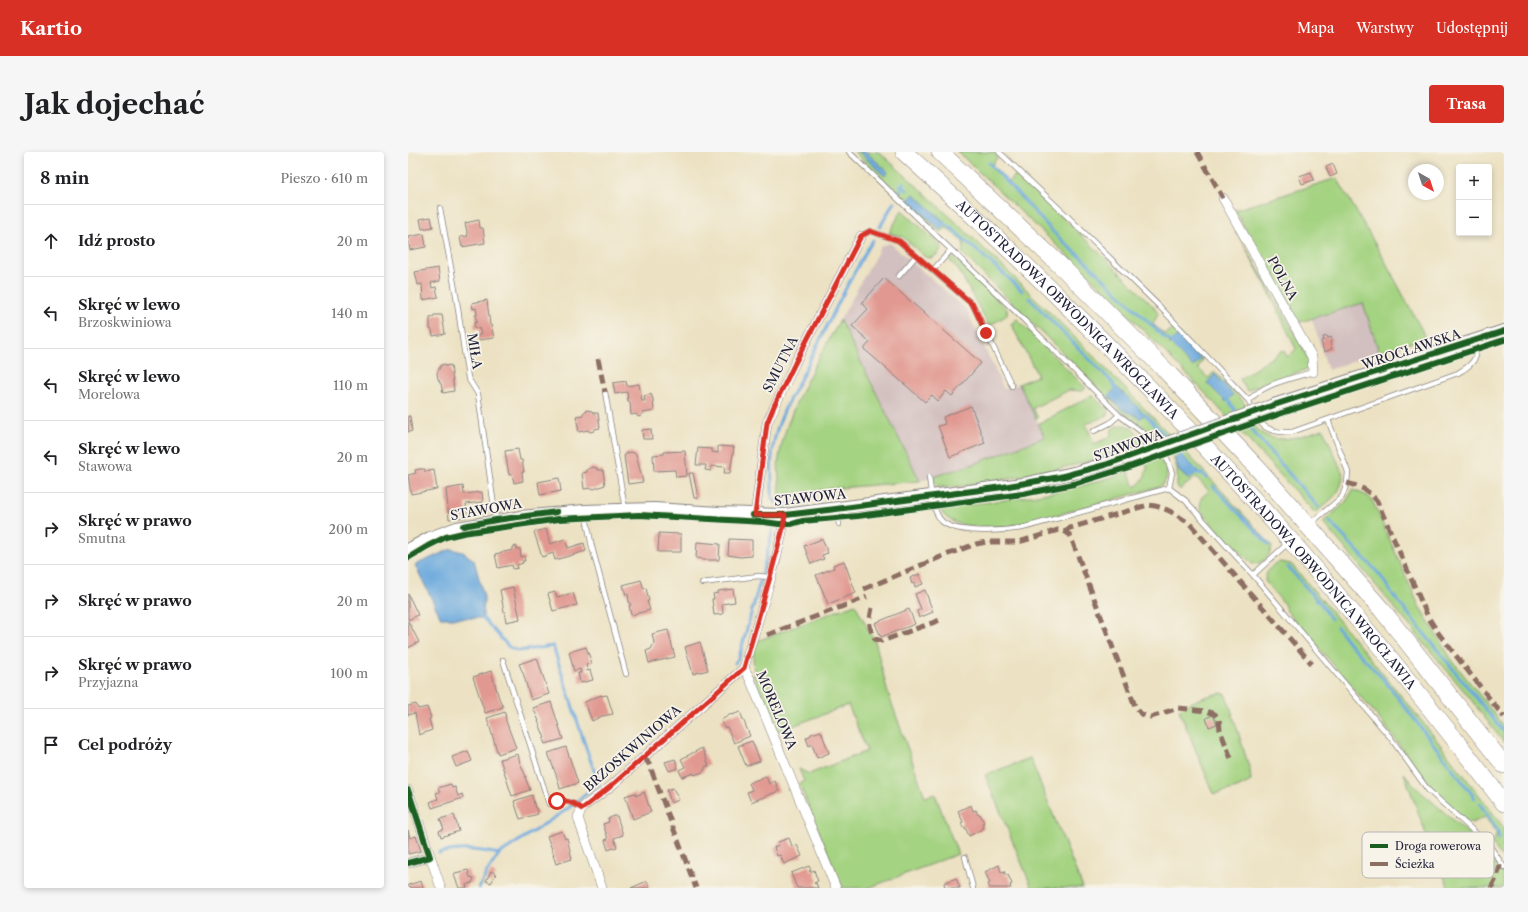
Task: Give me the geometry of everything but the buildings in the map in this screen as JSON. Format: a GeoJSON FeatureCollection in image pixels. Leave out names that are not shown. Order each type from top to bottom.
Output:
{"type":"FeatureCollection","features":[{"type":"Feature","properties":{"kind":"highway","name":"AUTOSTRADOWA OBWODNICA WROCŁAWIA"},"geometry":{"type":"LineString","coordinates":[[904,152],[994,234],[1150,388],[1291,541],[1363,625],[1434,712],[1504,803]]}},
{"type":"Feature","properties":{"kind":"highway","name":"AUTOSTRADOWA OBWODNICA WROCŁAWIA"},"geometry":{"type":"LineString","coordinates":[[940,152],[1064,269],[1167,372],[1260,471],[1309,525],[1382,610],[1504,765]]}},
{"type":"Feature","properties":{"kind":"street","name":"POLNA"},"geometry":{"type":"LineString","coordinates":[[1223,198],[1312,357],[1313,372]]}},
{"type":"Feature","properties":{"kind":"street","name":"SMUTNA"},"geometry":{"type":"LineString","coordinates":[[755,515],[767,423],[795,363],[861,236]]}},
{"type":"Feature","properties":{"kind":"street","name":"WROCŁAWSKA"},"geometry":{"type":"LineString","coordinates":[[1325,388],[1504,331]]}},
{"type":"Feature","properties":{"kind":"street","name":"STAWOWA"},"geometry":{"type":"LineString","coordinates":[[408,550],[443,532],[462,526],[560,512],[654,509],[755,515],[785,515],[1045,480],[1134,455],[1325,388]]}},
{"type":"Feature","properties":{"kind":"street","name":"MORELOWA"},"geometry":{"type":"LineString","coordinates":[[785,515],[783,528],[768,576],[744,668],[750,679],[836,888]]}},
{"type":"Feature","properties":{"kind":"street","name":"BRZOSKWINIOWA"},"geometry":{"type":"LineString","coordinates":[[602,888],[578,817],[582,809],[610,787],[744,668]]}},
{"type":"Feature","properties":{"kind":"street"},"geometry":{"type":"LineString","coordinates":[[408,790],[441,888]]}},
{"type":"Feature","properties":{"kind":"street"},"geometry":{"type":"LineString","coordinates":[[408,863],[430,856]]}},
{"type":"Feature","properties":{"kind":"lane"},"geometry":{"type":"LineString","coordinates":[[849,152],[1017,313],[1119,415],[1147,436],[1167,458],[1172,474],[1169,488]]}},
{"type":"Feature","properties":{"kind":"lane"},"geometry":{"type":"LineString","coordinates":[[998,152],[1067,216],[1160,307],[1249,401],[1256,418],[1263,426],[1275,432],[1292,432],[1328,420],[1442,379],[1468,367],[1476,356],[1472,341]]}},
{"type":"Feature","properties":{"kind":"lane","name":"MIŁA"},"geometry":{"type":"LineString","coordinates":[[440,208],[456,295],[468,378],[478,394],[496,520]]}},
{"type":"Feature","properties":{"kind":"lane"},"geometry":{"type":"LineString","coordinates":[[861,236],[870,231],[899,241],[973,305],[1012,386]]}},
{"type":"Feature","properties":{"kind":"lane"},"geometry":{"type":"LineString","coordinates":[[933,270],[951,250]]}},
{"type":"Feature","properties":{"kind":"lane"},"geometry":{"type":"LineString","coordinates":[[899,276],[916,256]]}},
{"type":"Feature","properties":{"kind":"lane"},"geometry":{"type":"LineString","coordinates":[[1249,401],[1253,394],[1264,388],[1313,372]]}},
{"type":"Feature","properties":{"kind":"lane"},"geometry":{"type":"LineString","coordinates":[[605,392],[625,510]]}},
{"type":"Feature","properties":{"kind":"lane"},"geometry":{"type":"LineString","coordinates":[[1094,431],[1110,423],[1119,415]]}},
{"type":"Feature","properties":{"kind":"lane"},"geometry":{"type":"LineString","coordinates":[[1309,525],[1342,497],[1347,484],[1348,472],[1328,420]]}},
{"type":"Feature","properties":{"kind":"lane"},"geometry":{"type":"LineString","coordinates":[[929,478],[932,496],[939,518],[948,526],[962,529],[1007,531],[1169,488]]}},
{"type":"Feature","properties":{"kind":"lane"},"geometry":{"type":"LineString","coordinates":[[1169,488],[1186,501],[1253,575],[1390,737],[1428,790],[1473,832]]}},
{"type":"Feature","properties":{"kind":"lane"},"geometry":{"type":"LineString","coordinates":[[836,509],[839,524]]}},
{"type":"Feature","properties":{"kind":"lane"},"geometry":{"type":"LineString","coordinates":[[584,511],[626,674]]}},
{"type":"Feature","properties":{"kind":"lane"},"geometry":{"type":"LineString","coordinates":[[1253,575],[1291,541]]}},
{"type":"Feature","properties":{"kind":"lane"},"geometry":{"type":"LineString","coordinates":[[702,583],[768,576]]}},
{"type":"Feature","properties":{"kind":"lane"},"geometry":{"type":"LineString","coordinates":[[503,660],[549,804],[565,800],[582,809]]}},
{"type":"Feature","properties":{"kind":"lane"},"geometry":{"type":"LineString","coordinates":[[1494,854],[1504,867]]}},
{"type":"Feature","properties":{"kind":"lane"},"geometry":{"type":"LineString","coordinates":[[965,857],[973,888]]}},
{"type":"Feature","properties":{"kind":"shaded area"},"geometry":{"type":"Polygon","coordinates":[[[890,243],[966,309],[1004,389],[1019,384],[1045,437],[974,464],[920,481],[840,320],[881,246],[890,243]]]}},
{"type":"Feature","properties":{"kind":"shaded area"},"geometry":{"type":"Polygon","coordinates":[[[1364,303],[1379,352],[1328,370],[1312,319],[1364,303]]]}},
{"type":"Feature","properties":{"kind":"green space"},"geometry":{"type":"Polygon","coordinates":[[[854,152],[879,152],[1031,294],[1130,393],[1272,546],[1268,557],[1259,563],[1252,564],[1231,542],[1227,541],[1200,510],[1201,498],[1209,491],[1196,477],[1179,489],[1177,486],[1176,465],[1167,449],[1144,427],[1121,411],[962,253],[964,243],[947,228],[940,233],[854,152]]]}},
{"type":"Feature","properties":{"kind":"green space"},"geometry":{"type":"Polygon","coordinates":[[[958,152],[993,152],[998,157],[992,165],[1008,182],[1014,176],[1019,176],[1154,307],[1158,314],[1153,324],[1165,335],[1172,329],[1175,329],[1202,358],[1198,368],[1208,378],[1213,373],[1216,373],[1242,400],[1252,422],[1261,432],[1269,437],[1286,439],[1323,429],[1343,474],[1338,492],[1330,501],[1315,513],[1205,393],[1106,292],[958,152]]]}},
{"type":"Feature","properties":{"kind":"green space"},"geometry":{"type":"Polygon","coordinates":[[[1337,178],[1385,261],[1426,338],[1379,352],[1363,303],[1297,323],[1235,210],[1337,178]]]}},
{"type":"Feature","properties":{"kind":"green space"},"geometry":{"type":"Polygon","coordinates":[[[902,210],[942,247],[938,254],[931,258],[925,257],[903,237],[889,233],[902,210]]]}},
{"type":"Feature","properties":{"kind":"green space"},"geometry":{"type":"Polygon","coordinates":[[[1234,226],[1309,359],[1308,369],[1263,383],[1247,391],[1240,379],[1283,350],[1288,357],[1296,349],[1268,290],[1234,226]]]}},
{"type":"Feature","properties":{"kind":"green space"},"geometry":{"type":"Polygon","coordinates":[[[952,256],[1007,309],[1007,315],[989,326],[959,271],[949,259],[952,256]]]}},
{"type":"Feature","properties":{"kind":"green space"},"geometry":{"type":"Polygon","coordinates":[[[1017,319],[1085,387],[1082,391],[1069,390],[1033,408],[1038,418],[1036,419],[1019,384],[1037,376],[1037,374],[1011,324],[1017,319]]]}},
{"type":"Feature","properties":{"kind":"green space"},"geometry":{"type":"Polygon","coordinates":[[[840,320],[920,481],[828,489],[780,496],[778,463],[788,423],[804,387],[840,320]]]}},
{"type":"Feature","properties":{"kind":"green space"},"geometry":{"type":"Polygon","coordinates":[[[1093,396],[1107,410],[1108,415],[1086,424],[1094,444],[1110,437],[1112,429],[1116,426],[1125,425],[1133,429],[1166,467],[1166,478],[1162,485],[1018,525],[979,527],[954,522],[945,516],[940,508],[1012,499],[1059,491],[1106,479],[1128,471],[1135,487],[1138,485],[1144,478],[1147,465],[1133,447],[1079,464],[1024,476],[950,487],[938,487],[934,483],[933,477],[974,464],[1045,437],[1038,424],[1093,396]]]}},
{"type":"Feature","properties":{"kind":"green space"},"geometry":{"type":"Polygon","coordinates":[[[1353,490],[1368,496],[1373,502],[1419,606],[1452,660],[1504,726],[1504,743],[1469,697],[1323,522],[1345,503],[1353,490]]]}},
{"type":"Feature","properties":{"kind":"green space"},"geometry":{"type":"Polygon","coordinates":[[[1280,562],[1291,564],[1425,725],[1504,828],[1504,860],[1494,846],[1496,832],[1485,817],[1472,823],[1467,821],[1449,805],[1429,784],[1378,717],[1286,610],[1284,604],[1265,581],[1266,575],[1274,565],[1280,562]]]}},
{"type":"Feature","properties":{"kind":"green space"},"geometry":{"type":"Polygon","coordinates":[[[855,604],[876,644],[887,690],[925,797],[935,794],[958,854],[868,888],[843,888],[799,784],[804,781],[799,769],[809,774],[867,751],[848,705],[777,732],[754,676],[753,654],[757,641],[855,604]]]}},
{"type":"Feature","properties":{"kind":"green space"},"geometry":{"type":"Polygon","coordinates":[[[1221,693],[1225,694],[1229,703],[1250,770],[1251,781],[1237,788],[1214,794],[1179,710],[1199,699],[1221,693]]]}},
{"type":"Feature","properties":{"kind":"green space"},"geometry":{"type":"Polygon","coordinates":[[[1030,758],[1083,888],[1032,888],[985,775],[1030,758]]]}},
{"type":"Feature","properties":{"kind":"green space"},"geometry":{"type":"Polygon","coordinates":[[[1404,773],[1413,785],[1467,832],[1425,832],[1404,773]]]}},
{"type":"Feature","properties":{"kind":"green space"},"geometry":{"type":"Polygon","coordinates":[[[1494,861],[1504,875],[1504,888],[1449,888],[1444,878],[1494,878],[1494,861]]]}},
{"type":"Feature","properties":{"kind":"water"},"geometry":{"type":"Polygon","coordinates":[[[859,152],[866,152],[888,172],[885,176],[859,152]]]}},
{"type":"Feature","properties":{"kind":"water"},"geometry":{"type":"Polygon","coordinates":[[[914,194],[946,223],[940,230],[908,200],[914,194]]]}},
{"type":"Feature","properties":{"kind":"water"},"geometry":{"type":"Polygon","coordinates":[[[1178,335],[1201,359],[1193,367],[1169,343],[1178,335]]]}},
{"type":"Feature","properties":{"kind":"water"},"geometry":{"type":"Polygon","coordinates":[[[1215,374],[1233,395],[1226,402],[1207,383],[1215,374]]]}},
{"type":"Feature","properties":{"kind":"water"},"geometry":{"type":"Polygon","coordinates":[[[1117,387],[1145,414],[1140,419],[1123,410],[1108,396],[1117,387]]]}},
{"type":"Feature","properties":{"kind":"water"},"geometry":{"type":"Polygon","coordinates":[[[1181,454],[1198,471],[1189,480],[1179,471],[1175,459],[1181,454]]]}},
{"type":"Feature","properties":{"kind":"water"},"geometry":{"type":"Polygon","coordinates":[[[451,549],[463,552],[474,560],[484,597],[483,618],[441,618],[415,565],[451,549]]]}},
{"type":"Feature","properties":{"kind":"waterway"},"geometry":{"type":"LineString","coordinates":[[989,163],[1058,237],[1165,338],[1171,341]]}},
{"type":"Feature","properties":{"kind":"waterway"},"geometry":{"type":"LineString","coordinates":[[900,191],[904,182]]}},
{"type":"Feature","properties":{"kind":"waterway"},"geometry":{"type":"LineString","coordinates":[[900,185],[907,190]]}},
{"type":"Feature","properties":{"kind":"waterway"},"geometry":{"type":"LineString","coordinates":[[880,227],[894,202]]}},
{"type":"Feature","properties":{"kind":"waterway"},"geometry":{"type":"LineString","coordinates":[[945,224],[1022,291]]}},
{"type":"Feature","properties":{"kind":"waterway"},"geometry":{"type":"LineString","coordinates":[[806,503],[786,506],[778,504],[772,497],[773,444],[787,405],[845,290],[873,240]]}},
{"type":"Feature","properties":{"kind":"waterway"},"geometry":{"type":"LineString","coordinates":[[1029,298],[1112,382],[1116,389]]}},
{"type":"Feature","properties":{"kind":"waterway"},"geometry":{"type":"LineString","coordinates":[[1228,400],[1238,415]]}},
{"type":"Feature","properties":{"kind":"waterway"},"geometry":{"type":"LineString","coordinates":[[1145,414],[1168,439]]}},
{"type":"Feature","properties":{"kind":"waterway"},"geometry":{"type":"LineString","coordinates":[[1242,419],[1318,507]]}},
{"type":"Feature","properties":{"kind":"waterway"},"geometry":{"type":"LineString","coordinates":[[1173,445],[1180,455]]}},
{"type":"Feature","properties":{"kind":"waterway"},"geometry":{"type":"LineString","coordinates":[[1196,473],[1202,474],[1207,478]]}},
{"type":"Feature","properties":{"kind":"waterway"},"geometry":{"type":"LineString","coordinates":[[1213,486],[1269,545]]}},
{"type":"Feature","properties":{"kind":"waterway"},"geometry":{"type":"LineString","coordinates":[[1329,521],[1380,575],[1393,595],[1504,732]]}},
{"type":"Feature","properties":{"kind":"waterway"},"geometry":{"type":"LineString","coordinates":[[735,663],[739,657],[774,525]]}},
{"type":"Feature","properties":{"kind":"waterway"},"geometry":{"type":"LineString","coordinates":[[1288,567],[1320,603],[1331,619]]}},
{"type":"Feature","properties":{"kind":"waterway"},"geometry":{"type":"LineString","coordinates":[[479,888],[487,872],[499,854],[566,810],[599,783],[553,646],[518,651],[509,647],[483,618]]}},
{"type":"Feature","properties":{"kind":"waterway"},"geometry":{"type":"LineString","coordinates":[[1337,627],[1350,644],[1385,681],[1475,798]]}},
{"type":"Feature","properties":{"kind":"waterway"},"geometry":{"type":"LineString","coordinates":[[1480,804],[1498,831],[1499,839]]}},
{"type":"Feature","properties":{"kind":"waterway"},"geometry":{"type":"LineString","coordinates":[[439,853],[455,850],[469,850],[499,854]]}},
{"type":"Feature","properties":{"kind":"marked path"},"geometry":{"type":"LineString","coordinates":[[1197,152],[1223,198]]}},
{"type":"Feature","properties":{"kind":"marked path"},"geometry":{"type":"LineString","coordinates":[[598,359],[605,392]]}},
{"type":"Feature","properties":{"kind":"marked path"},"geometry":{"type":"LineString","coordinates":[[1347,483],[1364,489],[1377,501],[1428,617],[1439,634],[1504,717]]}},
{"type":"Feature","properties":{"kind":"marked path"},"geometry":{"type":"LineString","coordinates":[[1064,531],[1148,505],[1160,507],[1170,512],[1190,524],[1312,664]]}},
{"type":"Feature","properties":{"kind":"marked path"},"geometry":{"type":"LineString","coordinates":[[864,589],[976,544],[986,542],[1019,542],[1058,530],[1064,531],[1070,535],[1135,706],[1141,714],[1151,717],[1178,708],[1206,711],[1215,714],[1219,719],[1220,730],[1232,761]]}},
{"type":"Feature","properties":{"kind":"marked path"},"geometry":{"type":"LineString","coordinates":[[767,635],[867,597]]}},
{"type":"Feature","properties":{"kind":"marked path"},"geometry":{"type":"LineString","coordinates":[[872,608],[870,621],[871,631],[875,639],[882,641],[943,619]]}},
{"type":"Feature","properties":{"kind":"marked path"},"geometry":{"type":"LineString","coordinates":[[644,757],[649,764],[696,888]]}},
{"type":"Feature","properties":{"kind":"marked path"},"geometry":{"type":"LineString","coordinates":[[1491,888],[1497,877],[1501,862]]}},
{"type":"Feature","properties":{"kind":"cycle path"},"geometry":{"type":"LineString","coordinates":[[753,515],[785,515],[836,509],[1003,487],[1060,477],[1105,465],[1274,405],[1504,331]]}},
{"type":"Feature","properties":{"kind":"cycle path"},"geometry":{"type":"LineString","coordinates":[[408,558],[446,537],[463,533],[559,519],[639,515],[792,524],[802,521],[858,516],[1023,494],[1074,484],[1126,468],[1282,413],[1504,340]]}},
{"type":"Feature","properties":{"kind":"cycle path"},"geometry":{"type":"LineString","coordinates":[[463,526],[557,512]]}},
{"type":"Feature","properties":{"kind":"cycle path"},"geometry":{"type":"LineString","coordinates":[[408,790],[430,857],[408,863]]}},
{"type":"Feature","properties":{"kind":"route"},"geometry":{"type":"LineString","coordinates":[[557,801],[565,800],[582,809],[610,787],[744,668],[770,577],[785,515],[755,515],[767,423],[795,363],[861,236],[870,231],[899,241],[973,305],[986,333]]}}]}
